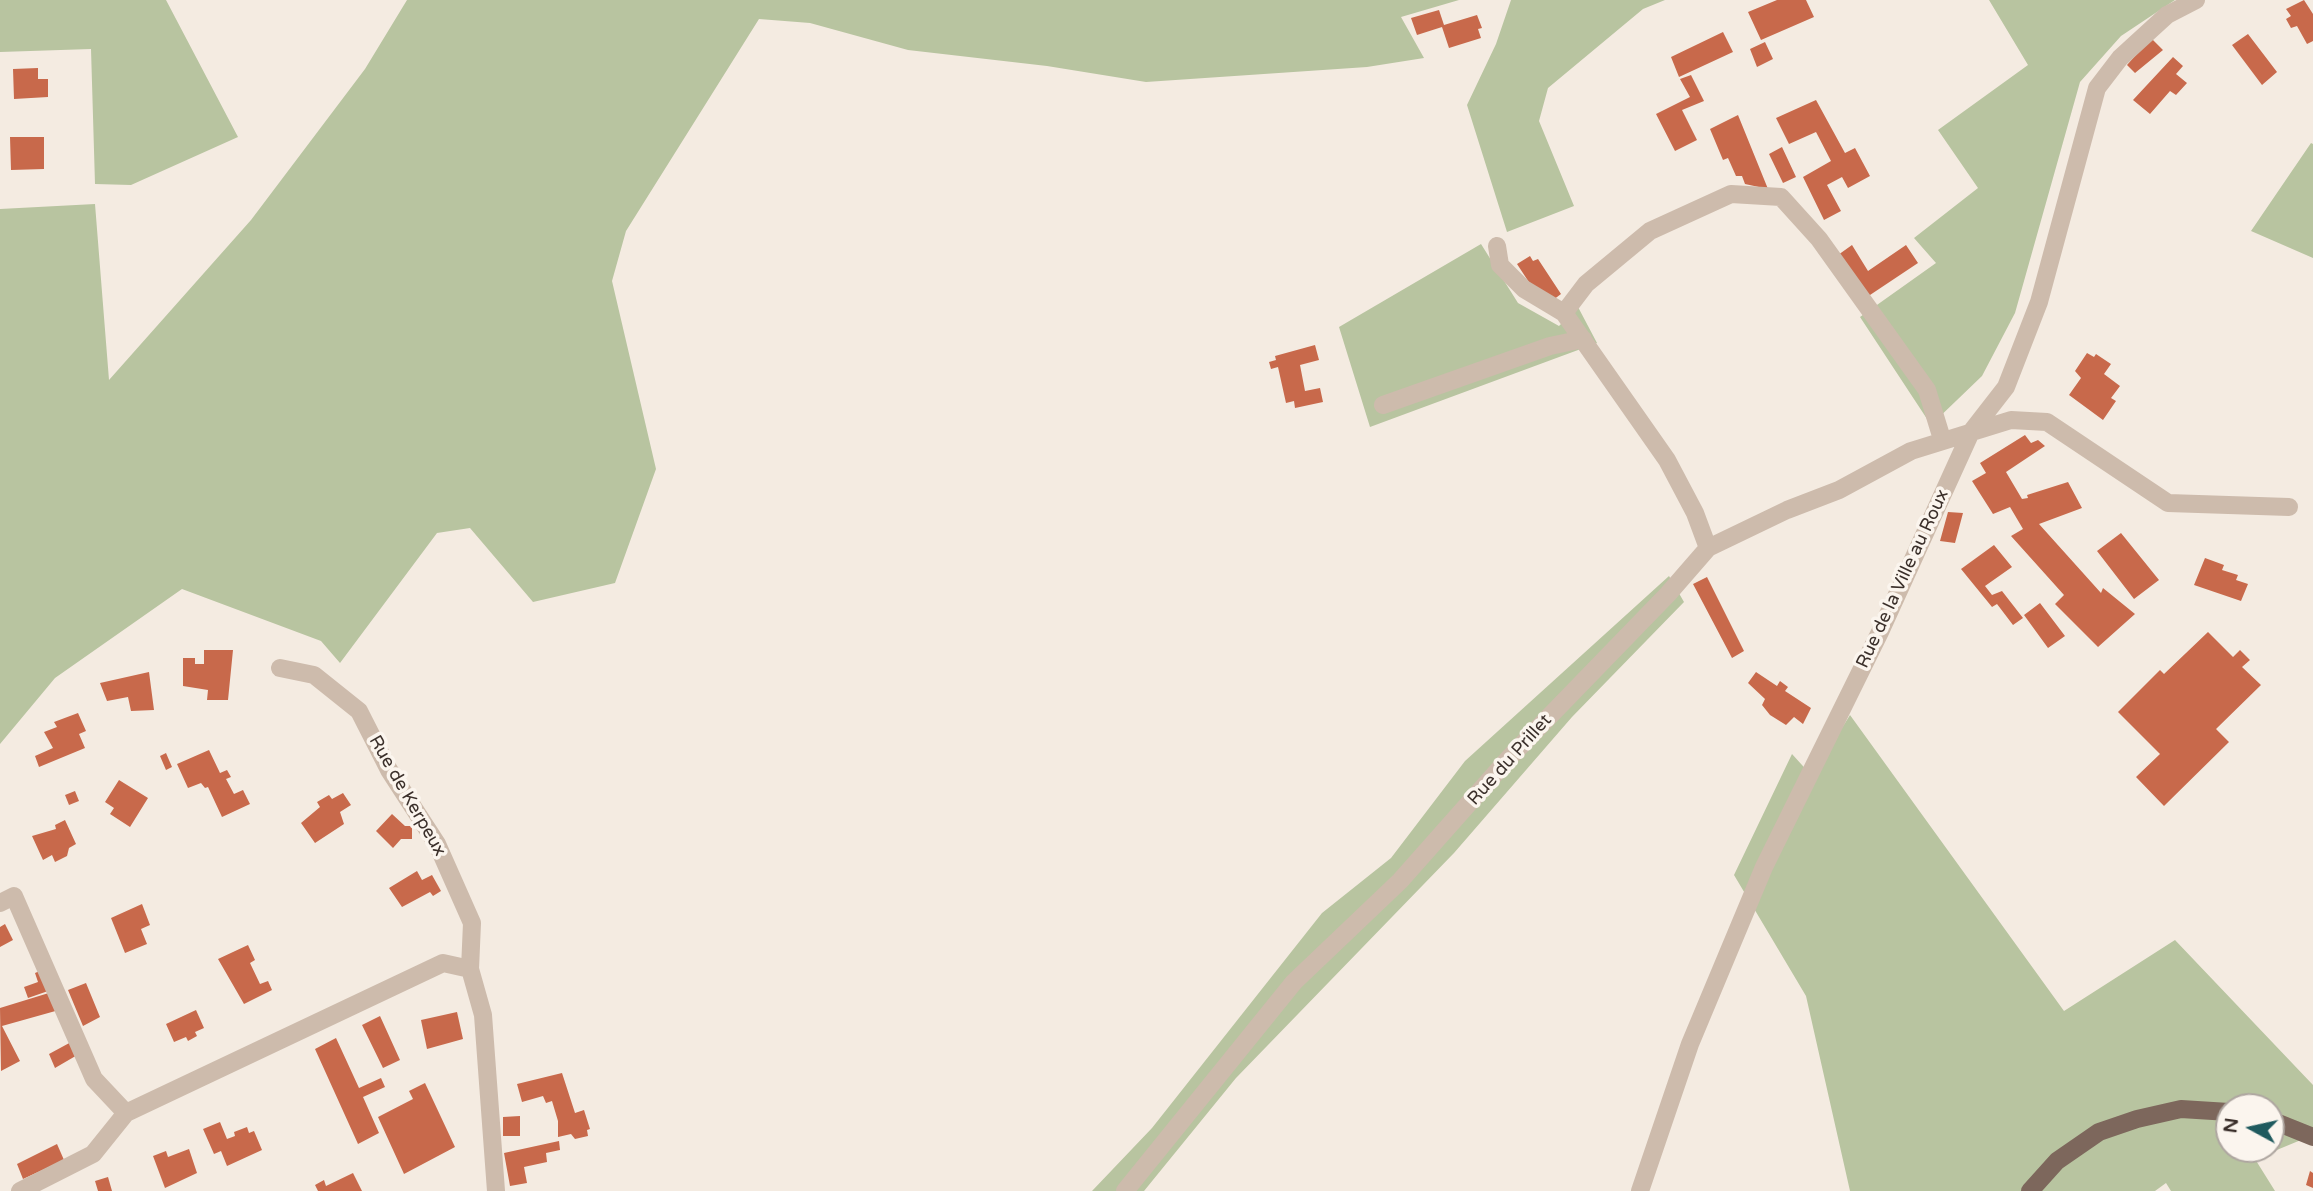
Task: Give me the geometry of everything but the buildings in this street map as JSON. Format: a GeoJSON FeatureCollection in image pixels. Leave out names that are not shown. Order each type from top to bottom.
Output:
{"type":"FeatureCollection","features":[{"type":"Feature","properties":{"kind":"main road"},"geometry":{"type":"LineString","coordinates":[[2030,1191],[2057,1161],[2099,1132],[2137,1119],[2181,1110],[2215,1111]]}},
{"type":"Feature","properties":{"kind":"main road"},"geometry":{"type":"LineString","coordinates":[[2285,1126],[2313,1138]]}},
{"type":"Feature","properties":{"kind":"street","name":"Rue de la Ville au Roux"},"geometry":{"type":"LineString","coordinates":[[1640,1191],[1690,1044],[1734,933],[1880,632],[1971,432],[2006,387],[2039,302],[2096,88],[2120,58],[2167,15],[2196,0]]}},
{"type":"Feature","properties":{"kind":"street"},"geometry":{"type":"LineString","coordinates":[[1564,313],[1586,284],[1650,230],[1731,194],[1781,197],[1819,239],[1927,390],[1942,439]]}},
{"type":"Feature","properties":{"kind":"street"},"geometry":{"type":"LineString","coordinates":[[1497,246],[1500,265],[1524,289],[1564,313],[1583,338],[1667,460],[1695,513],[1708,548]]}},
{"type":"Feature","properties":{"kind":"street"},"geometry":{"type":"LineString","coordinates":[[1383,405],[1550,346],[1583,338]]}},
{"type":"Feature","properties":{"kind":"street","name":"Rue du Prillet"},"geometry":{"type":"LineString","coordinates":[[1125,1191],[1294,982],[1400,881],[1509,758],[1668,594],[1708,548],[1787,510],[1839,490],[1911,451],[1942,439],[2011,420],[2047,422],[2168,503],[2289,507]]}},
{"type":"Feature","properties":{"kind":"street","name":"Rue de Kerpeux"},"geometry":{"type":"LineString","coordinates":[[280,668],[314,674],[359,711],[389,770],[437,844],[472,923],[470,969],[483,1015],[496,1191]]}},
{"type":"Feature","properties":{"kind":"street"},"geometry":{"type":"LineString","coordinates":[[0,903],[14,896],[94,1079],[126,1113]]}},
{"type":"Feature","properties":{"kind":"street"},"geometry":{"type":"LineString","coordinates":[[20,1191],[93,1154],[126,1113],[443,963],[470,969]]}},
{"type":"Feature","properties":{"kind":"green space"},"geometry":{"type":"Polygon","coordinates":[[[0,0],[166,0],[238,137],[131,185],[95,184],[91,49],[0,52],[0,0]]]}},
{"type":"Feature","properties":{"kind":"green space"},"geometry":{"type":"Polygon","coordinates":[[[407,0],[1459,0],[1401,17],[1424,58],[1367,67],[1146,82],[1047,66],[908,50],[810,23],[759,19],[626,231],[612,281],[656,469],[615,583],[533,602],[470,528],[437,533],[340,663],[321,641],[182,589],[55,678],[0,744],[0,209],[95,204],[109,380],[251,220],[365,69],[407,0]]]}},
{"type":"Feature","properties":{"kind":"green space"},"geometry":{"type":"Polygon","coordinates":[[[1511,0],[1665,0],[1643,9],[1548,88],[1539,121],[1574,206],[1507,232],[1467,105],[1496,44],[1511,0]]]}},
{"type":"Feature","properties":{"kind":"green space"},"geometry":{"type":"Polygon","coordinates":[[[1989,0],[2175,0],[2121,36],[2080,82],[2015,313],[1982,376],[1931,425],[1860,317],[1936,263],[1914,238],[1978,188],[1938,130],[2028,65],[1989,0]]]}},
{"type":"Feature","properties":{"kind":"green space"},"geometry":{"type":"Polygon","coordinates":[[[2311,143],[2313,144],[2313,258],[2251,231],[2311,143]]]}},
{"type":"Feature","properties":{"kind":"green space"},"geometry":{"type":"Polygon","coordinates":[[[1481,244],[1518,303],[1559,326],[1578,307],[1597,343],[1370,427],[1339,327],[1481,244]]]}},
{"type":"Feature","properties":{"kind":"green space"},"geometry":{"type":"Polygon","coordinates":[[[1669,576],[1684,602],[1572,717],[1454,853],[1236,1078],[1144,1191],[1092,1191],[1152,1128],[1322,913],[1391,858],[1465,761],[1669,576]]]}},
{"type":"Feature","properties":{"kind":"green space"},"geometry":{"type":"Polygon","coordinates":[[[1850,715],[2064,1011],[2175,940],[2313,1085],[2313,1135],[2285,1147],[2285,1093],[2215,1093],[2215,1163],[2258,1163],[2275,1191],[2171,1191],[2166,1183],[2155,1191],[1850,1191],[1806,996],[1734,875],[1792,754],[1812,776],[1850,715]]]}}]}
